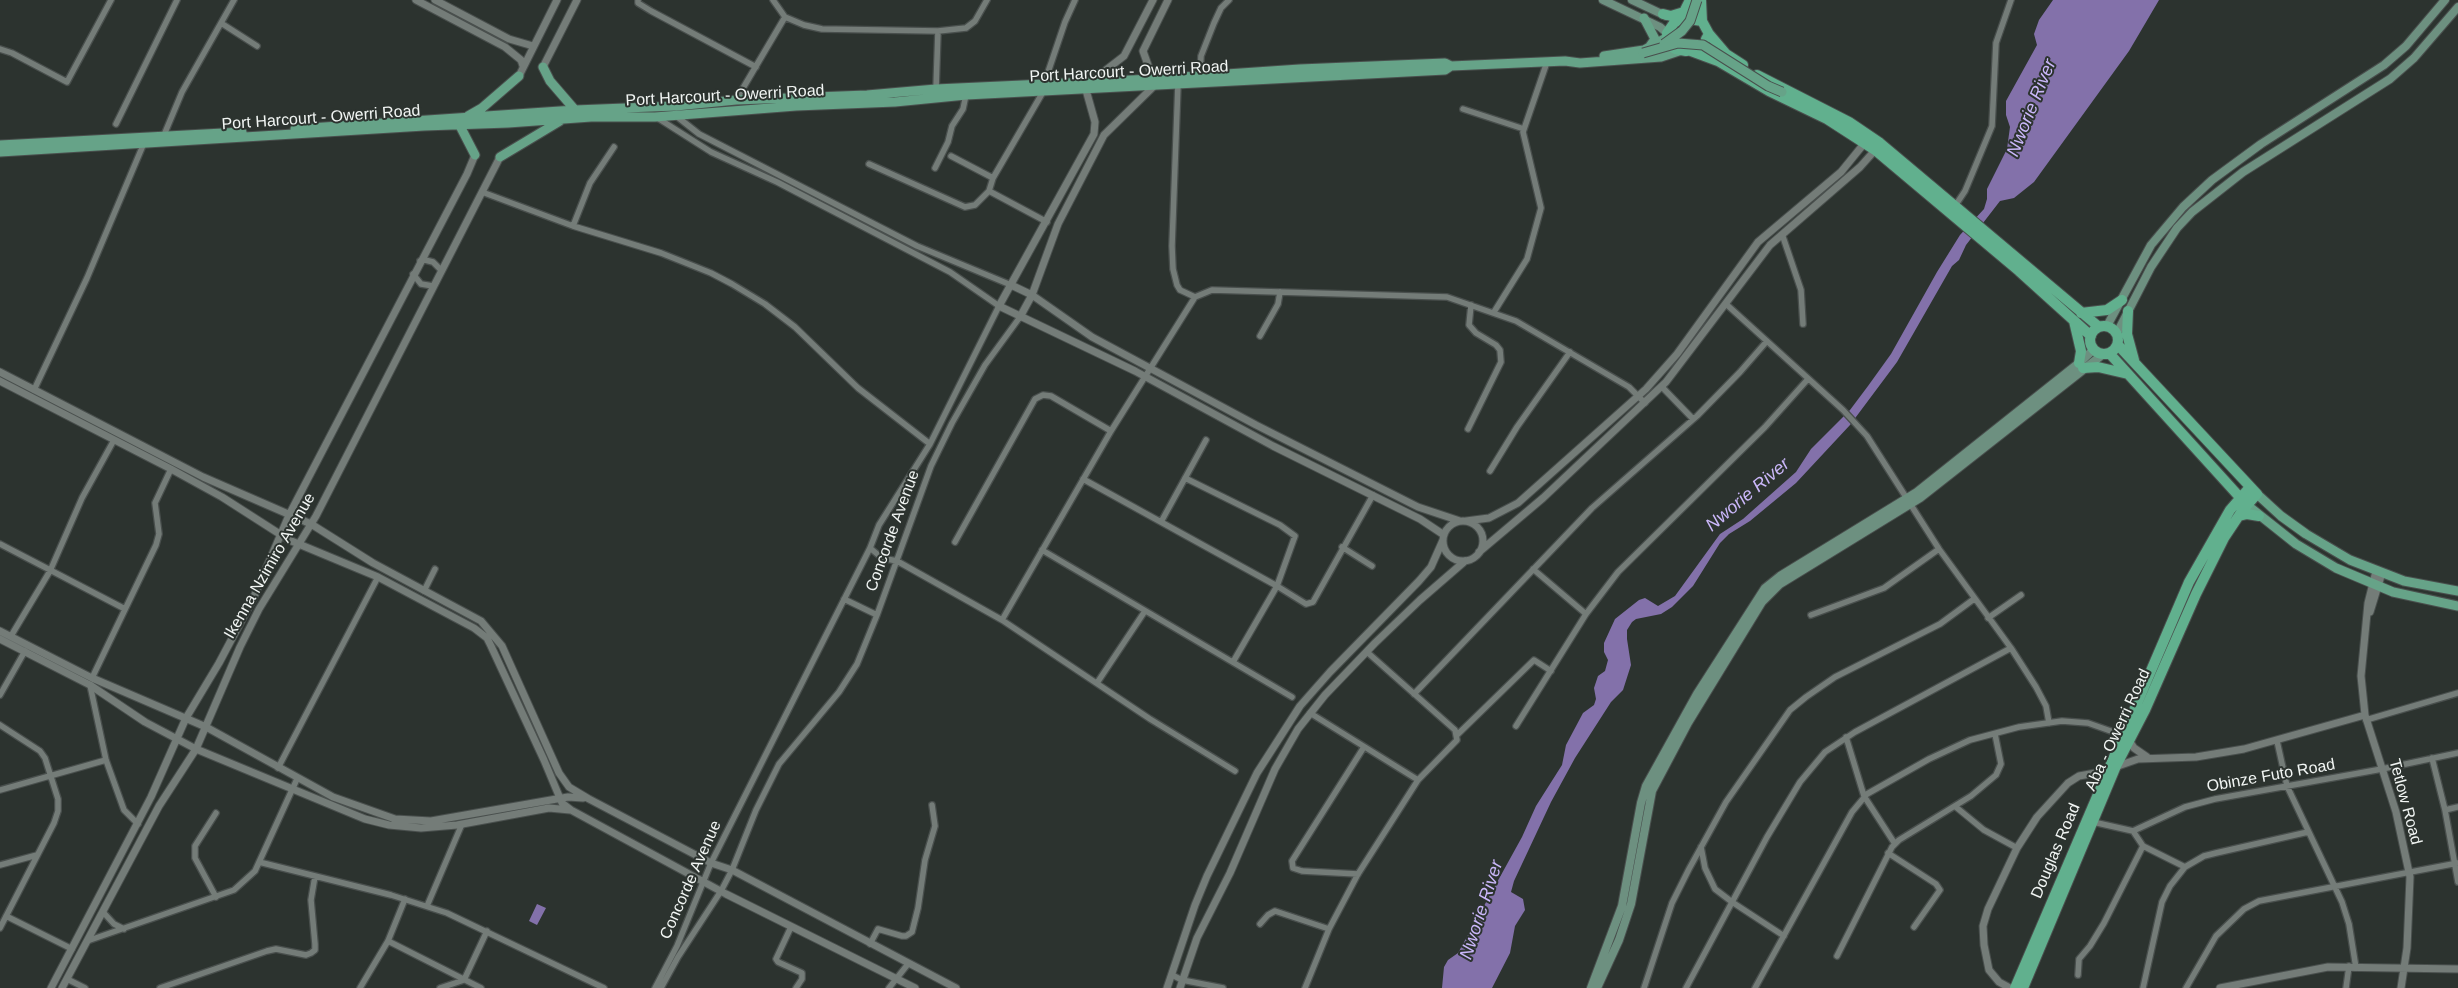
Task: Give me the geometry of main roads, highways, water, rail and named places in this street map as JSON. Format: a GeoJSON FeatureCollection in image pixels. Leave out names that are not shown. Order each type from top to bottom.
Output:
{"type":"FeatureCollection","features":[{"type":"Feature","properties":{"kind":"highway"},"geometry":{"type":"LineString","coordinates":[[1662,14],[1671,16],[1684,12],[1690,0]]}},
{"type":"Feature","properties":{"kind":"highway"},"geometry":{"type":"LineString","coordinates":[[1690,0],[1688,9],[1666,35],[1668,44],[1679,51],[1691,51],[1718,61],[1770,91],[1868,139]]}},
{"type":"Feature","properties":{"kind":"highway"},"geometry":{"type":"LineString","coordinates":[[1701,0],[1702,21],[1709,34],[1726,54],[1749,70],[1822,108],[1878,146],[2077,316],[2091,336],[2092,348],[2106,354],[2128,374],[2244,502]]}},
{"type":"Feature","properties":{"kind":"highway"},"geometry":{"type":"LineString","coordinates":[[1680,19],[1702,21]]}},
{"type":"Feature","properties":{"kind":"highway"},"geometry":{"type":"LineString","coordinates":[[1691,51],[1702,44],[1709,34]]}},
{"type":"Feature","properties":{"kind":"highway"},"geometry":{"type":"LineString","coordinates":[[2077,316],[2107,310],[2122,300]]}},
{"type":"Feature","properties":{"kind":"highway"},"geometry":{"type":"LineString","coordinates":[[2128,311],[2127,334],[2135,363]]}},
{"type":"Feature","properties":{"kind":"highway"},"geometry":{"type":"LineString","coordinates":[[2077,316],[2117,333],[2118,345],[2167,400],[2254,490],[2234,513]]}},
{"type":"Feature","properties":{"kind":"highway"},"geometry":{"type":"LineString","coordinates":[[2077,316],[2081,365],[2128,374]]}},
{"type":"Feature","properties":{"kind":"highway"},"geometry":{"type":"LineString","coordinates":[[2091,336],[2103,327]]}},
{"type":"Feature","properties":{"kind":"highway"},"geometry":{"type":"LineString","coordinates":[[2106,354],[2118,345]]}},
{"type":"Feature","properties":{"kind":"highway"},"geometry":{"type":"LineString","coordinates":[[2158,408],[2167,400]]}},
{"type":"Feature","properties":{"kind":"highway"},"geometry":{"type":"LineString","coordinates":[[2230,488],[2234,495],[2234,513]]}},
{"type":"Feature","properties":{"kind":"highway"},"geometry":{"type":"LineString","coordinates":[[2234,513],[2259,516]]}},
{"type":"Feature","properties":{"kind":"highway","name":"Douglas Road"},"geometry":{"type":"LineString","coordinates":[[2014,988],[2126,737],[2189,582],[2234,513]]}},
{"type":"Feature","properties":{"kind":"highway","name":"Aba - Owerri Road"},"geometry":{"type":"LineString","coordinates":[[2023,988],[2094,822],[2111,768]]}},
{"type":"Feature","properties":{"kind":"main road"},"geometry":{"type":"LineString","coordinates":[[1603,0],[1660,26],[1666,35],[1645,51]]}},
{"type":"Feature","properties":{"kind":"main road"},"geometry":{"type":"LineString","coordinates":[[1632,0],[1662,14],[1680,19]]}},
{"type":"Feature","properties":{"kind":"main road"},"geometry":{"type":"LineString","coordinates":[[1565,61],[1573,58],[1645,51],[1668,42],[1682,31],[1690,21],[1698,0]]}},
{"type":"Feature","properties":{"kind":"main road"},"geometry":{"type":"LineString","coordinates":[[2103,327],[2122,300],[2151,245],[2182,207],[2212,180],[2261,144],[2384,65],[2406,46],[2446,0]]}},
{"type":"Feature","properties":{"kind":"main road"},"geometry":{"type":"LineString","coordinates":[[2117,333],[2138,288],[2166,243],[2177,228],[2207,198],[2243,172],[2385,82],[2414,58],[2458,7]]}},
{"type":"Feature","properties":{"kind":"main road"},"geometry":{"type":"LineString","coordinates":[[1644,18],[1655,39],[1645,51]]}},
{"type":"Feature","properties":{"kind":"main road"},"geometry":{"type":"LineString","coordinates":[[1604,56],[1625,56],[1678,43],[1703,45],[1768,86],[1822,108]]}},
{"type":"Feature","properties":{"kind":"main road"},"geometry":{"type":"LineString","coordinates":[[1565,61],[1580,64],[1661,57],[1679,51]]}},
{"type":"Feature","properties":{"kind":"main road","name":"Port Harcourt - Owerri Road"},"geometry":{"type":"LineString","coordinates":[[674,110],[736,100],[849,100],[936,89],[1044,88],[1427,67],[1445,70],[1451,66],[1565,61]]}},
{"type":"Feature","properties":{"kind":"main road"},"geometry":{"type":"LineString","coordinates":[[543,67],[550,81],[574,110]]}},
{"type":"Feature","properties":{"kind":"main road"},"geometry":{"type":"LineString","coordinates":[[475,155],[462,121],[482,108],[518,76]]}},
{"type":"Feature","properties":{"kind":"main road","name":"Port Harcourt - Owerri Road"},"geometry":{"type":"LineString","coordinates":[[1153,83],[1178,84],[1200,79]]}},
{"type":"Feature","properties":{"kind":"main road","name":"Port Harcourt - Owerri Road"},"geometry":{"type":"LineString","coordinates":[[0,145],[462,121],[565,119],[674,110],[966,95],[1044,88]]}},
{"type":"Feature","properties":{"kind":"main road","name":"Port Harcourt - Owerri Road"},"geometry":{"type":"LineString","coordinates":[[0,152],[462,121],[574,110],[654,112]]}},
{"type":"Feature","properties":{"kind":"main road"},"geometry":{"type":"LineString","coordinates":[[500,157],[565,119]]}},
{"type":"Feature","properties":{"kind":"main road"},"geometry":{"type":"LineString","coordinates":[[1598,988],[1619,940],[1631,904],[1652,790],[1688,723],[1746,626],[1775,588],[1908,502],[2081,365],[2092,351],[2092,348]]}},
{"type":"Feature","properties":{"kind":"main road"},"geometry":{"type":"LineString","coordinates":[[2081,365],[2106,354]]}},
{"type":"Feature","properties":{"kind":"main road"},"geometry":{"type":"LineString","coordinates":[[2254,490],[2281,516],[2306,534],[2350,560],[2404,581],[2458,591]]}},
{"type":"Feature","properties":{"kind":"main road"},"geometry":{"type":"LineString","coordinates":[[1591,988],[1622,906],[1640,803],[1646,786],[1697,694],[1744,618],[1769,584],[1908,502]]}},
{"type":"Feature","properties":{"kind":"main road"},"geometry":{"type":"LineString","coordinates":[[2244,502],[2296,544],[2319,558],[2375,586],[2412,597],[2458,606]]}},
{"type":"Feature","properties":{"kind":"water","name":"Nworie River"},"geometry":{"type":"Polygon","coordinates":[[[2053,0],[2159,0],[2129,51],[2034,182],[2014,198],[2000,201],[1966,245],[1959,260],[1952,266],[1897,362],[1850,425],[1796,483],[1720,543],[1693,586],[1672,607],[1661,614],[1636,619],[1632,622],[1627,630],[1631,665],[1623,690],[1611,702],[1575,758],[1551,802],[1514,881],[1511,892],[1523,899],[1525,910],[1515,926],[1510,953],[1492,988],[1442,988],[1444,967],[1448,960],[1458,953],[1522,837],[1536,806],[1562,765],[1566,745],[1583,713],[1594,705],[1596,699],[1594,688],[1598,676],[1605,671],[1608,660],[1604,652],[1604,643],[1615,619],[1639,600],[1645,598],[1658,606],[1675,596],[1720,534],[1743,519],[1796,472],[1811,449],[1850,410],[1891,354],[1960,235],[1984,209],[1987,189],[2007,149],[2010,127],[2006,115],[2006,101],[2037,45],[2034,34],[2039,20],[2053,0]]]}},
{"type":"Feature","properties":{"kind":"water"},"geometry":{"type":"Polygon","coordinates":[[[537,904],[546,908],[537,925],[529,921],[537,904]]]}}]}
